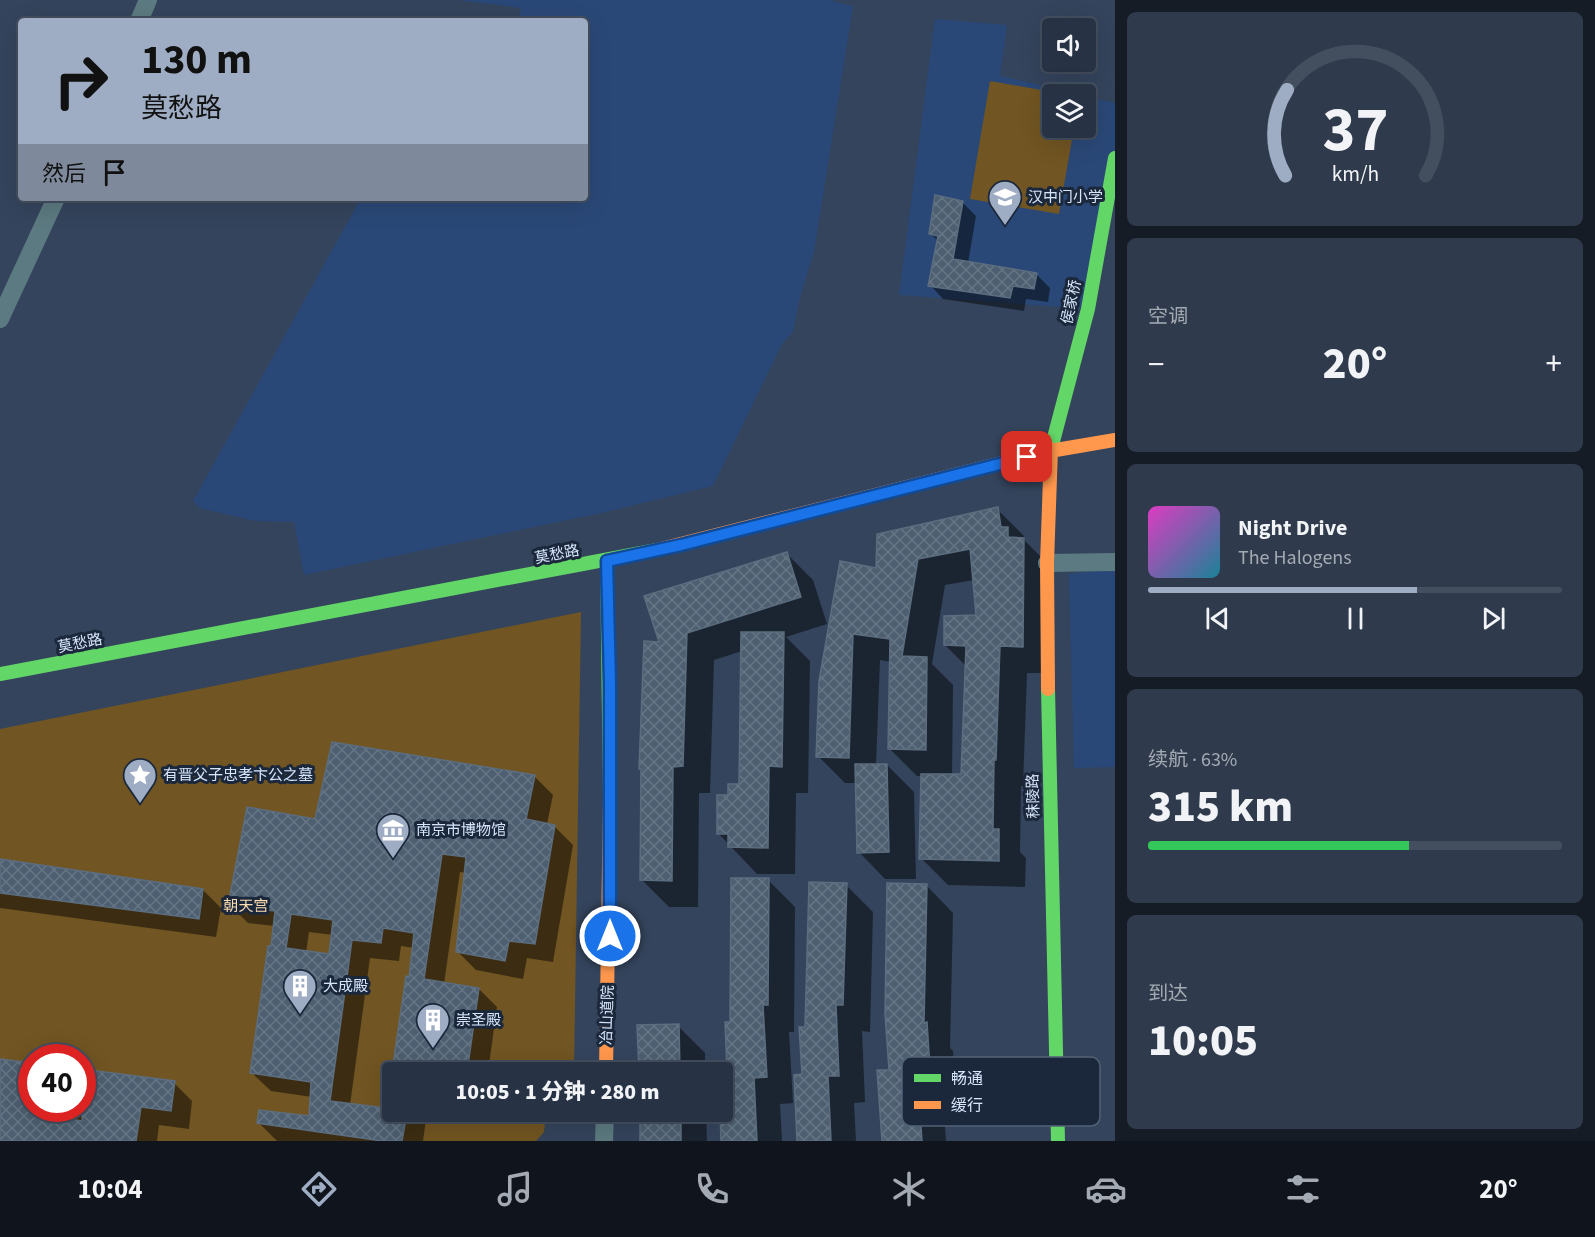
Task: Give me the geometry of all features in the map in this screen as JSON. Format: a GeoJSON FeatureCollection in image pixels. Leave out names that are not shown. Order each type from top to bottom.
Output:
{"type":"FeatureCollection","features":[{"type":"Feature","properties":{"kind":"street"},"geometry":{"type":"LineString","coordinates":[[139,18],[148,0]]}},
{"type":"Feature","properties":{"kind":"street","name":"侯家桥"},"geometry":{"type":"LineString","coordinates":[[1050,451],[1088,309],[1115,158]]}},
{"type":"Feature","properties":{"kind":"street"},"geometry":{"type":"LineString","coordinates":[[0,318],[55,201]]}},
{"type":"Feature","properties":{"kind":"street","name":"莫愁路"},"geometry":{"type":"LineString","coordinates":[[0,674],[607,561],[692,542],[1050,451],[1115,440]]}},
{"type":"Feature","properties":{"kind":"street","name":"秣陵路"},"geometry":{"type":"LineString","coordinates":[[1050,451],[1047,563],[1048,699],[1056,1057]]}},
{"type":"Feature","properties":{"kind":"street","name":"冶山道院"},"geometry":{"type":"LineString","coordinates":[[606,1062],[610,855],[607,561]]}},
{"type":"Feature","properties":{"kind":"street"},"geometry":{"type":"LineString","coordinates":[[1047,563],[1115,562]]}},
{"type":"Feature","properties":{"kind":"street"},"geometry":{"type":"LineString","coordinates":[[604,1122],[604,1141]]}},
{"type":"Feature","properties":{"kind":"street","name":"秣陵路"},"geometry":{"type":"LineString","coordinates":[[1058,1126],[1058,1141]]}},
{"type":"Feature","properties":{"kind":"shaded area"},"geometry":{"type":"Polygon","coordinates":[[[458,0],[829,0],[853,6],[814,252],[799,301],[793,332],[782,344],[713,486],[606,512],[304,575],[294,522],[256,521],[199,508],[193,501],[359,201],[588,201],[588,18],[519,18],[521,8],[458,0]]]}},
{"type":"Feature","properties":{"kind":"shaded area","name":"汉中门小学"},"geometry":{"type":"Polygon","coordinates":[[[935,19],[1007,25],[1000,76],[1042,85],[1042,138],[1096,138],[1096,98],[1115,103],[1115,158],[1088,309],[899,295],[935,19]]]}},
{"type":"Feature","properties":{"kind":"shaded area"},"geometry":{"type":"Polygon","coordinates":[[[1115,568],[1115,767],[1074,768],[1069,574],[1115,568]]]}},
{"type":"Feature","properties":{"kind":"green space"},"geometry":{"type":"Polygon","coordinates":[[[990,81],[1042,90],[1042,138],[1072,138],[1059,214],[970,199],[990,81]]]}},
{"type":"Feature","properties":{"kind":"green space","name":"朝天宫"},"geometry":{"type":"Polygon","coordinates":[[[581,612],[574,1062],[382,1062],[382,1122],[545,1122],[544,1132],[536,1141],[0,1141],[0,729],[581,612]]]}},
{"type":"Feature","properties":{"kind":"building"},"geometry":{"type":"Polygon","coordinates":[[[935,195],[963,201],[953,259],[1037,273],[1034,289],[1013,286],[1010,298],[928,286],[938,236],[929,234],[935,195]]]}},
{"type":"Feature","properties":{"kind":"building"},"geometry":{"type":"Polygon","coordinates":[[[998,507],[1001,527],[1008,527],[1008,537],[1024,538],[1023,647],[1000,646],[993,829],[999,829],[999,861],[919,859],[921,774],[961,774],[966,646],[944,645],[944,616],[976,615],[970,549],[918,559],[902,656],[927,657],[926,750],[888,749],[890,639],[853,634],[849,758],[816,757],[819,681],[840,561],[876,568],[877,534],[998,507]]]}},
{"type":"Feature","properties":{"kind":"building"},"geometry":{"type":"Polygon","coordinates":[[[787,552],[801,597],[687,633],[683,766],[673,767],[672,881],[640,880],[641,769],[639,769],[644,641],[659,642],[644,596],[787,552]]]}},
{"type":"Feature","properties":{"kind":"building"},"geometry":{"type":"Polygon","coordinates":[[[741,632],[784,632],[782,767],[769,766],[768,848],[728,847],[728,834],[717,834],[717,795],[728,795],[728,784],[739,784],[741,632]]]}},
{"type":"Feature","properties":{"kind":"building","name":"南京市博物馆"},"geometry":{"type":"Polygon","coordinates":[[[332,742],[535,775],[526,819],[555,825],[535,944],[509,941],[505,961],[456,952],[466,857],[442,854],[424,979],[479,988],[468,1062],[393,1062],[406,976],[409,977],[414,933],[383,928],[381,943],[352,940],[330,1101],[382,1108],[382,1122],[405,1122],[402,1141],[382,1141],[257,1123],[259,1110],[309,1116],[311,1082],[250,1073],[275,911],[228,905],[247,807],[315,819],[332,742]],[[291,914],[286,948],[329,954],[333,920],[291,914]]]}},
{"type":"Feature","properties":{"kind":"building"},"geometry":{"type":"Polygon","coordinates":[[[855,764],[887,764],[889,852],[857,853],[855,764]]]}},
{"type":"Feature","properties":{"kind":"building"},"geometry":{"type":"Polygon","coordinates":[[[0,859],[203,889],[199,919],[0,893],[0,859]]]}},
{"type":"Feature","properties":{"kind":"building"},"geometry":{"type":"Polygon","coordinates":[[[731,878],[769,878],[768,1005],[763,1005],[767,1077],[754,1078],[757,1141],[721,1141],[720,1122],[733,1122],[733,1062],[727,1062],[725,1022],[730,1022],[731,878]]]}},
{"type":"Feature","properties":{"kind":"building"},"geometry":{"type":"Polygon","coordinates":[[[809,882],[847,883],[843,1005],[836,1005],[839,1076],[828,1076],[831,1141],[797,1141],[794,1075],[802,1074],[799,1027],[805,1027],[809,882]]]}},
{"type":"Feature","properties":{"kind":"building"},"geometry":{"type":"Polygon","coordinates":[[[887,883],[927,884],[924,1023],[927,1022],[929,1057],[902,1057],[902,1126],[921,1126],[922,1141],[882,1141],[877,1070],[889,1070],[885,1014],[887,883]]]}},
{"type":"Feature","properties":{"kind":"building"},"geometry":{"type":"Polygon","coordinates":[[[679,1024],[680,1062],[639,1062],[637,1025],[679,1024]]]}},
{"type":"Feature","properties":{"kind":"building"},"geometry":{"type":"Polygon","coordinates":[[[0,1059],[18,1061],[18,1122],[96,1122],[96,1071],[175,1081],[171,1111],[141,1107],[136,1141],[0,1141],[0,1059]]]}},
{"type":"Feature","properties":{"kind":"building"},"geometry":{"type":"Polygon","coordinates":[[[640,1122],[681,1122],[681,1141],[640,1141],[640,1122]]]}},
{"type":"Feature","properties":{"kind":"traffic: fast"},"geometry":{"type":"LineString","coordinates":[[1051,449],[1088,309],[1115,158]]}},
{"type":"Feature","properties":{"kind":"traffic: fast"},"geometry":{"type":"LineString","coordinates":[[0,674],[657,550]]}},
{"type":"Feature","properties":{"kind":"traffic: fast"},"geometry":{"type":"LineString","coordinates":[[607,561],[610,796]]}},
{"type":"Feature","properties":{"kind":"traffic: fast"},"geometry":{"type":"LineString","coordinates":[[1048,689],[1056,1057]]}},
{"type":"Feature","properties":{"kind":"traffic: fast"},"geometry":{"type":"LineString","coordinates":[[1058,1126],[1058,1141]]}},
{"type":"Feature","properties":{"kind":"traffic: slow"},"geometry":{"type":"LineString","coordinates":[[657,550],[1050,451],[1115,440]]}},
{"type":"Feature","properties":{"kind":"traffic: slow"},"geometry":{"type":"LineString","coordinates":[[1048,689],[1047,563],[1051,449]]}},
{"type":"Feature","properties":{"kind":"traffic: slow"},"geometry":{"type":"LineString","coordinates":[[606,1062],[610,796]]}},
{"type":"Feature","properties":{"kind":"place","name":"汉中门小学"},"geometry":{"type":"Point","coordinates":[1005,226]}},
{"type":"Feature","properties":{"kind":"place","name":"有晋父子忠孝卞公之墓"},"geometry":{"type":"Point","coordinates":[140,804]}},
{"type":"Feature","properties":{"kind":"place","name":"南京市博物馆"},"geometry":{"type":"Point","coordinates":[393,859]}},
{"type":"Feature","properties":{"kind":"place","name":"大成殿"},"geometry":{"type":"Point","coordinates":[300,1015]}},
{"type":"Feature","properties":{"kind":"place","name":"崇圣殿"},"geometry":{"type":"Point","coordinates":[433,1049]}},
{"type":"Feature","properties":{"kind":"route"},"geometry":{"type":"LineString","coordinates":[[610,936],[610,683],[607,561],[681,545],[1027,457]]}}]}
